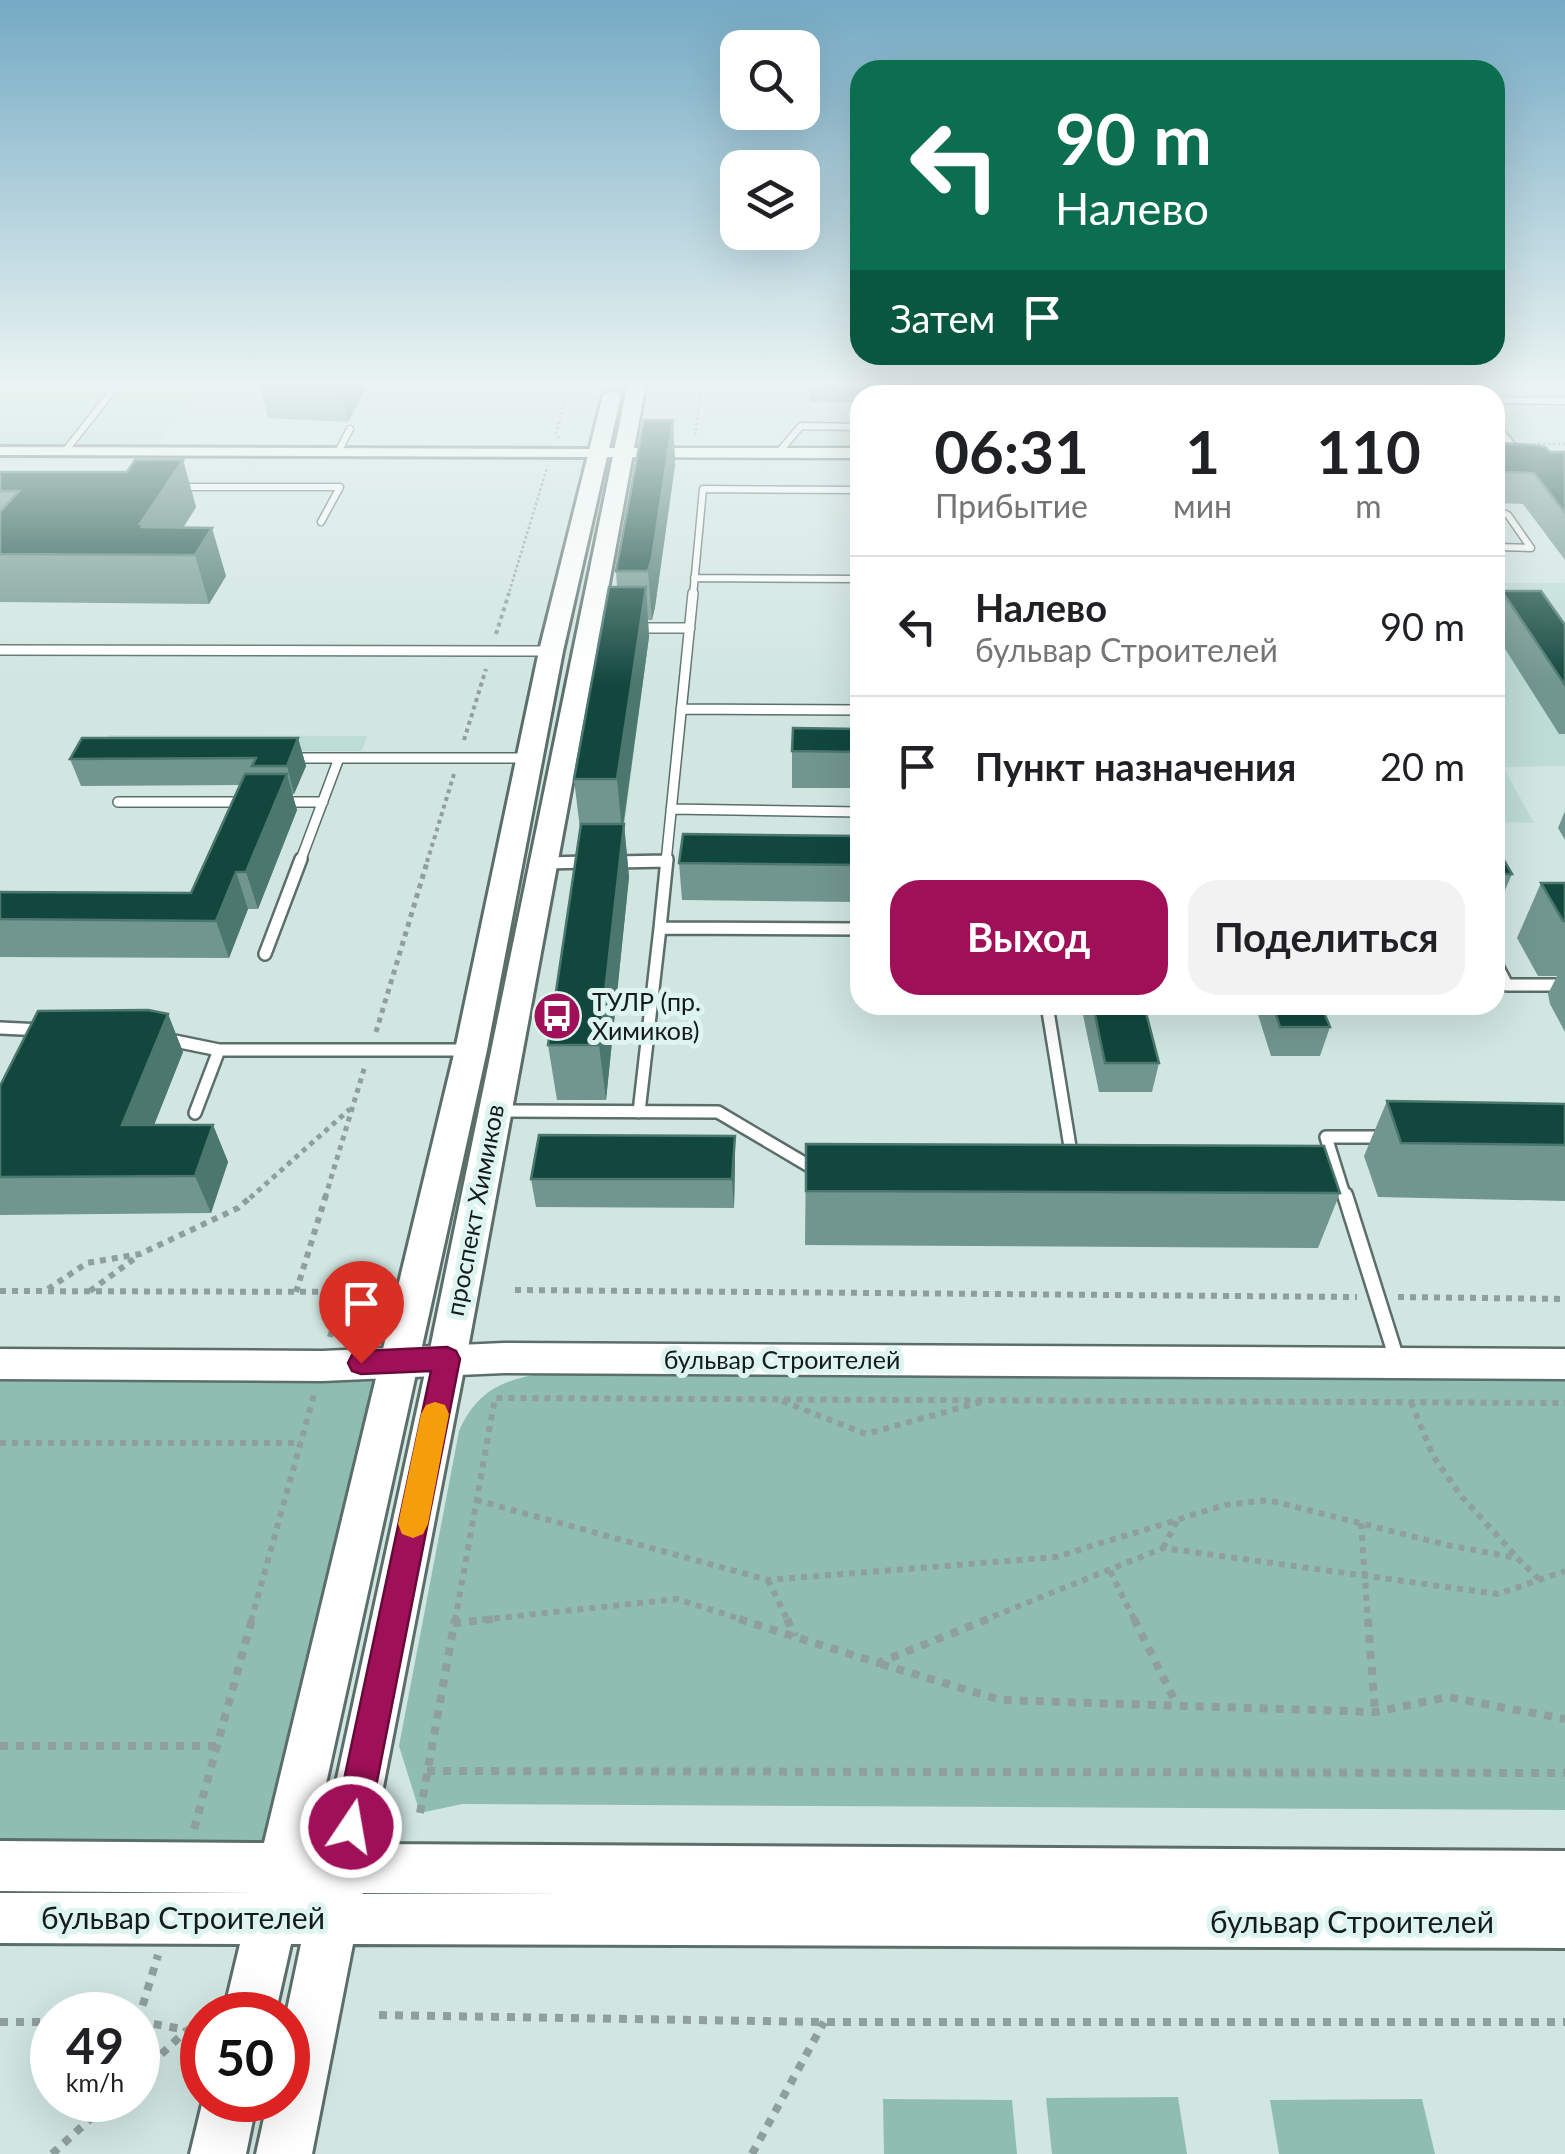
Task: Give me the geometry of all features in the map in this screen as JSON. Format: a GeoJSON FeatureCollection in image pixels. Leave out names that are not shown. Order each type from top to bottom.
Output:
{"type":"FeatureCollection","features":[{"type":"Feature","properties":{"kind":"main road","name":"проспект Химиков"},"geometry":{"type":"LineString","coordinates":[[255,1992],[472,1050],[552,651],[602,484]]}},
{"type":"Feature","properties":{"kind":"main road","name":"проспект Химиков"},"geometry":{"type":"LineString","coordinates":[[284,2154],[447,1359],[543,862],[598,629],[610,484]]}},
{"type":"Feature","properties":{"kind":"main road","name":"бульвар Строителей"},"geometry":{"type":"LineString","coordinates":[[0,1866],[1565,1876]]}},
{"type":"Feature","properties":{"kind":"main road","name":"бульвар Строителей"},"geometry":{"type":"LineString","coordinates":[[0,1918],[1565,1923]]}},
{"type":"Feature","properties":{"kind":"main road"},"geometry":{"type":"LineString","coordinates":[[218,2154],[225,2122]]}},
{"type":"Feature","properties":{"kind":"street","name":"бульвар Строителей"},"geometry":{"type":"LineString","coordinates":[[0,1364],[322,1366],[447,1359],[1565,1364]]}},
{"type":"Feature","properties":{"kind":"lane"},"geometry":{"type":"LineString","coordinates":[[160,487],[340,487],[321,522]]}},
{"type":"Feature","properties":{"kind":"lane"},"geometry":{"type":"LineString","coordinates":[[638,1112],[703,489],[850,490]]}},
{"type":"Feature","properties":{"kind":"lane"},"geometry":{"type":"LineString","coordinates":[[1505,514],[1531,548],[1505,548]]}},
{"type":"Feature","properties":{"kind":"lane"},"geometry":{"type":"LineString","coordinates":[[694,578],[850,579]]}},
{"type":"Feature","properties":{"kind":"lane"},"geometry":{"type":"LineString","coordinates":[[623,628],[690,628]]}},
{"type":"Feature","properties":{"kind":"lane"},"geometry":{"type":"LineString","coordinates":[[0,650],[552,651]]}},
{"type":"Feature","properties":{"kind":"lane"},"geometry":{"type":"LineString","coordinates":[[681,709],[850,710]]}},
{"type":"Feature","properties":{"kind":"lane"},"geometry":{"type":"LineString","coordinates":[[283,758],[530,758]]}},
{"type":"Feature","properties":{"kind":"lane"},"geometry":{"type":"LineString","coordinates":[[265,954],[339,758]]}},
{"type":"Feature","properties":{"kind":"lane"},"geometry":{"type":"LineString","coordinates":[[118,802],[248,802]]}},
{"type":"Feature","properties":{"kind":"lane"},"geometry":{"type":"LineString","coordinates":[[267,802],[322,802]]}},
{"type":"Feature","properties":{"kind":"lane"},"geometry":{"type":"LineString","coordinates":[[671,809],[850,812]]}},
{"type":"Feature","properties":{"kind":"lane"},"geometry":{"type":"LineString","coordinates":[[543,862],[667,861]]}},
{"type":"Feature","properties":{"kind":"lane"},"geometry":{"type":"LineString","coordinates":[[660,928],[850,929]]}},
{"type":"Feature","properties":{"kind":"lane"},"geometry":{"type":"LineString","coordinates":[[1505,983],[1565,985]]}},
{"type":"Feature","properties":{"kind":"lane"},"geometry":{"type":"LineString","coordinates":[[1050,1015],[1074,1171],[1055,1171]]}},
{"type":"Feature","properties":{"kind":"lane"},"geometry":{"type":"LineString","coordinates":[[0,1028],[54,1031]]}},
{"type":"Feature","properties":{"kind":"lane"},"geometry":{"type":"LineString","coordinates":[[144,1037],[220,1050],[472,1050]]}},
{"type":"Feature","properties":{"kind":"lane"},"geometry":{"type":"LineString","coordinates":[[195,1112],[220,1050]]}},
{"type":"Feature","properties":{"kind":"lane"},"geometry":{"type":"LineString","coordinates":[[494,1111],[718,1112],[811,1167],[830,1168]]}},
{"type":"Feature","properties":{"kind":"lane"},"geometry":{"type":"LineString","coordinates":[[1398,1363],[1326,1137],[1403,1137]]}},
{"type":"Feature","properties":{"kind":"lane"},"geometry":{"type":"LineString","coordinates":[[1318,1174],[1338,1175]]}},
{"type":"Feature","properties":{"kind":"path"},"geometry":{"type":"LineString","coordinates":[[296,1292],[542,484]]}},
{"type":"Feature","properties":{"kind":"path"},"geometry":{"type":"LineString","coordinates":[[89,1291],[140,1254],[238,1208],[353,1107]]}},
{"type":"Feature","properties":{"kind":"path"},"geometry":{"type":"LineString","coordinates":[[45,1291],[87,1263],[140,1254]]}},
{"type":"Feature","properties":{"kind":"path"},"geometry":{"type":"LineString","coordinates":[[515,1290],[1565,1299]]}},
{"type":"Feature","properties":{"kind":"path"},"geometry":{"type":"LineString","coordinates":[[0,1291],[371,1292]]}},
{"type":"Feature","properties":{"kind":"path"},"geometry":{"type":"LineString","coordinates":[[184,1867],[342,1292]]}},
{"type":"Feature","properties":{"kind":"path"},"geometry":{"type":"LineString","coordinates":[[420,1812],[495,1398],[1565,1403]]}},
{"type":"Feature","properties":{"kind":"path"},"geometry":{"type":"LineString","coordinates":[[778,1399],[866,1434],[989,1400]]}},
{"type":"Feature","properties":{"kind":"path"},"geometry":{"type":"LineString","coordinates":[[1411,1402],[1433,1456],[1462,1497],[1540,1580]]}},
{"type":"Feature","properties":{"kind":"path"},"geometry":{"type":"LineString","coordinates":[[0,1443],[301,1443]]}},
{"type":"Feature","properties":{"kind":"path"},"geometry":{"type":"LineString","coordinates":[[476,1500],[768,1580],[1056,1557],[1225,1505],[1268,1500],[1447,1546],[1518,1558]]}},
{"type":"Feature","properties":{"kind":"path"},"geometry":{"type":"LineString","coordinates":[[1164,1548],[1178,1521]]}},
{"type":"Feature","properties":{"kind":"path"},"geometry":{"type":"LineString","coordinates":[[1361,1524],[1375,1712]]}},
{"type":"Feature","properties":{"kind":"path"},"geometry":{"type":"LineString","coordinates":[[878,1663],[1164,1548],[1498,1594],[1565,1571]]}},
{"type":"Feature","properties":{"kind":"path"},"geometry":{"type":"LineString","coordinates":[[1110,1570],[1176,1702]]}},
{"type":"Feature","properties":{"kind":"path"},"geometry":{"type":"LineString","coordinates":[[768,1580],[795,1636]]}},
{"type":"Feature","properties":{"kind":"path"},"geometry":{"type":"LineString","coordinates":[[453,1623],[678,1599],[1001,1700],[1176,1702],[1375,1712],[1448,1697],[1565,1720]]}},
{"type":"Feature","properties":{"kind":"path"},"geometry":{"type":"LineString","coordinates":[[0,1746],[217,1746]]}},
{"type":"Feature","properties":{"kind":"path"},"geometry":{"type":"LineString","coordinates":[[427,1770],[1565,1773]]}},
{"type":"Feature","properties":{"kind":"path"},"geometry":{"type":"LineString","coordinates":[[147,1992],[169,1919]]}},
{"type":"Feature","properties":{"kind":"path"},"geometry":{"type":"LineString","coordinates":[[379,2015],[824,2022],[1565,2022]]}},
{"type":"Feature","properties":{"kind":"path"},"geometry":{"type":"LineString","coordinates":[[0,2022],[30,2022]]}},
{"type":"Feature","properties":{"kind":"path"},"geometry":{"type":"LineString","coordinates":[[752,2154],[824,2022]]}},
{"type":"Feature","properties":{"kind":"path"},"geometry":{"type":"LineString","coordinates":[[160,2024],[187,2030],[160,2055]]}},
{"type":"Feature","properties":{"kind":"path"},"geometry":{"type":"LineString","coordinates":[[52,2154],[87,2122]]}},
{"type":"Feature","properties":{"kind":"shaded area"},"geometry":{"type":"Polygon","coordinates":[[[1505,583],[1565,583],[1565,766],[1505,767],[1505,583]]]}},
{"type":"Feature","properties":{"kind":"shaded area"},"geometry":{"type":"Polygon","coordinates":[[[109,735],[367,736],[362,751],[100,751],[109,735]]]}},
{"type":"Feature","properties":{"kind":"shaded area"},"geometry":{"type":"Polygon","coordinates":[[[1505,771],[1534,823],[1505,822],[1505,771]]]}},
{"type":"Feature","properties":{"kind":"shaded area"},"geometry":{"type":"Polygon","coordinates":[[[400,1360],[284,1867],[0,1866],[0,1364],[400,1360]]]}},
{"type":"Feature","properties":{"kind":"shaded area"},"geometry":{"type":"Polygon","coordinates":[[[539,1374],[1565,1379],[1565,1810],[462,1804],[420,1813],[399,1746],[459,1431],[473,1407],[490,1391],[539,1374]]]}},
{"type":"Feature","properties":{"kind":"shaded area"},"geometry":{"type":"Polygon","coordinates":[[[1178,2097],[1187,2154],[1052,2154],[1046,2098],[1178,2097]]]}},
{"type":"Feature","properties":{"kind":"shaded area"},"geometry":{"type":"Polygon","coordinates":[[[883,2099],[1012,2100],[1017,2154],[884,2154],[883,2099]]]}},
{"type":"Feature","properties":{"kind":"shaded area"},"geometry":{"type":"Polygon","coordinates":[[[1422,2099],[1435,2154],[1279,2154],[1270,2100],[1422,2099]]]}},
{"type":"Feature","properties":{"kind":"building"},"geometry":{"type":"Polygon","coordinates":[[[0,484],[167,484],[140,524],[144,524],[142,527],[212,528],[195,555],[0,554],[0,512],[19,491],[0,491],[0,484]]]}},
{"type":"Feature","properties":{"kind":"building"},"geometry":{"type":"Polygon","coordinates":[[[632,484],[663,484],[648,571],[616,571],[632,484]]]}},
{"type":"Feature","properties":{"kind":"building"},"geometry":{"type":"Polygon","coordinates":[[[1542,484],[1565,484],[1565,513],[1542,484]]]}},
{"type":"Feature","properties":{"kind":"building"},"geometry":{"type":"Polygon","coordinates":[[[609,587],[646,587],[617,779],[574,779],[609,587]]]}},
{"type":"Feature","properties":{"kind":"building"},"geometry":{"type":"Polygon","coordinates":[[[1505,591],[1541,591],[1565,625],[1565,685],[1505,591]]]}},
{"type":"Feature","properties":{"kind":"building"},"geometry":{"type":"Polygon","coordinates":[[[793,728],[850,729],[850,752],[792,751],[793,728]]]}},
{"type":"Feature","properties":{"kind":"building"},"geometry":{"type":"Polygon","coordinates":[[[82,738],[298,738],[287,766],[252,766],[256,758],[70,759],[82,738]]]}},
{"type":"Feature","properties":{"kind":"building"},"geometry":{"type":"Polygon","coordinates":[[[245,774],[287,774],[246,872],[236,872],[216,921],[0,919],[0,892],[191,893],[245,774]]]}},
{"type":"Feature","properties":{"kind":"building"},"geometry":{"type":"Polygon","coordinates":[[[581,824],[624,824],[599,1045],[548,1045],[581,824]]]}},
{"type":"Feature","properties":{"kind":"building"},"geometry":{"type":"Polygon","coordinates":[[[683,834],[850,836],[850,865],[679,863],[683,834]]]}},
{"type":"Feature","properties":{"kind":"building"},"geometry":{"type":"Polygon","coordinates":[[[1541,883],[1565,883],[1565,921],[1563,921],[1541,883]]]}},
{"type":"Feature","properties":{"kind":"building"},"geometry":{"type":"Polygon","coordinates":[[[148,1010],[168,1014],[122,1125],[213,1125],[195,1176],[0,1177],[0,1086],[38,1011],[148,1010]]]}},
{"type":"Feature","properties":{"kind":"building"},"geometry":{"type":"Polygon","coordinates":[[[1095,1015],[1147,1015],[1159,1063],[1105,1063],[1095,1015]]]}},
{"type":"Feature","properties":{"kind":"building"},"geometry":{"type":"Polygon","coordinates":[[[1276,1015],[1325,1015],[1330,1027],[1280,1027],[1276,1015]]]}},
{"type":"Feature","properties":{"kind":"building"},"geometry":{"type":"Polygon","coordinates":[[[1387,1101],[1565,1104],[1565,1145],[1401,1143],[1387,1101]]]}},
{"type":"Feature","properties":{"kind":"building"},"geometry":{"type":"Polygon","coordinates":[[[539,1135],[735,1136],[732,1179],[531,1179],[539,1135]]]}},
{"type":"Feature","properties":{"kind":"building"},"geometry":{"type":"Polygon","coordinates":[[[806,1144],[1324,1146],[1340,1193],[806,1191],[806,1144]]]}},
{"type":"Feature","properties":{"kind":"slow traffic"},"geometry":{"type":"LineString","coordinates":[[413,1524],[435,1414]]}},
{"type":"Feature","properties":{"kind":"place","name":"ТУЛР (пр. Химиков)"},"geometry":{"type":"Point","coordinates":[557,1016]}},
{"type":"Feature","properties":{"kind":"route"},"geometry":{"type":"LineString","coordinates":[[351,1827],[447,1359],[361,1363]]}}]}
